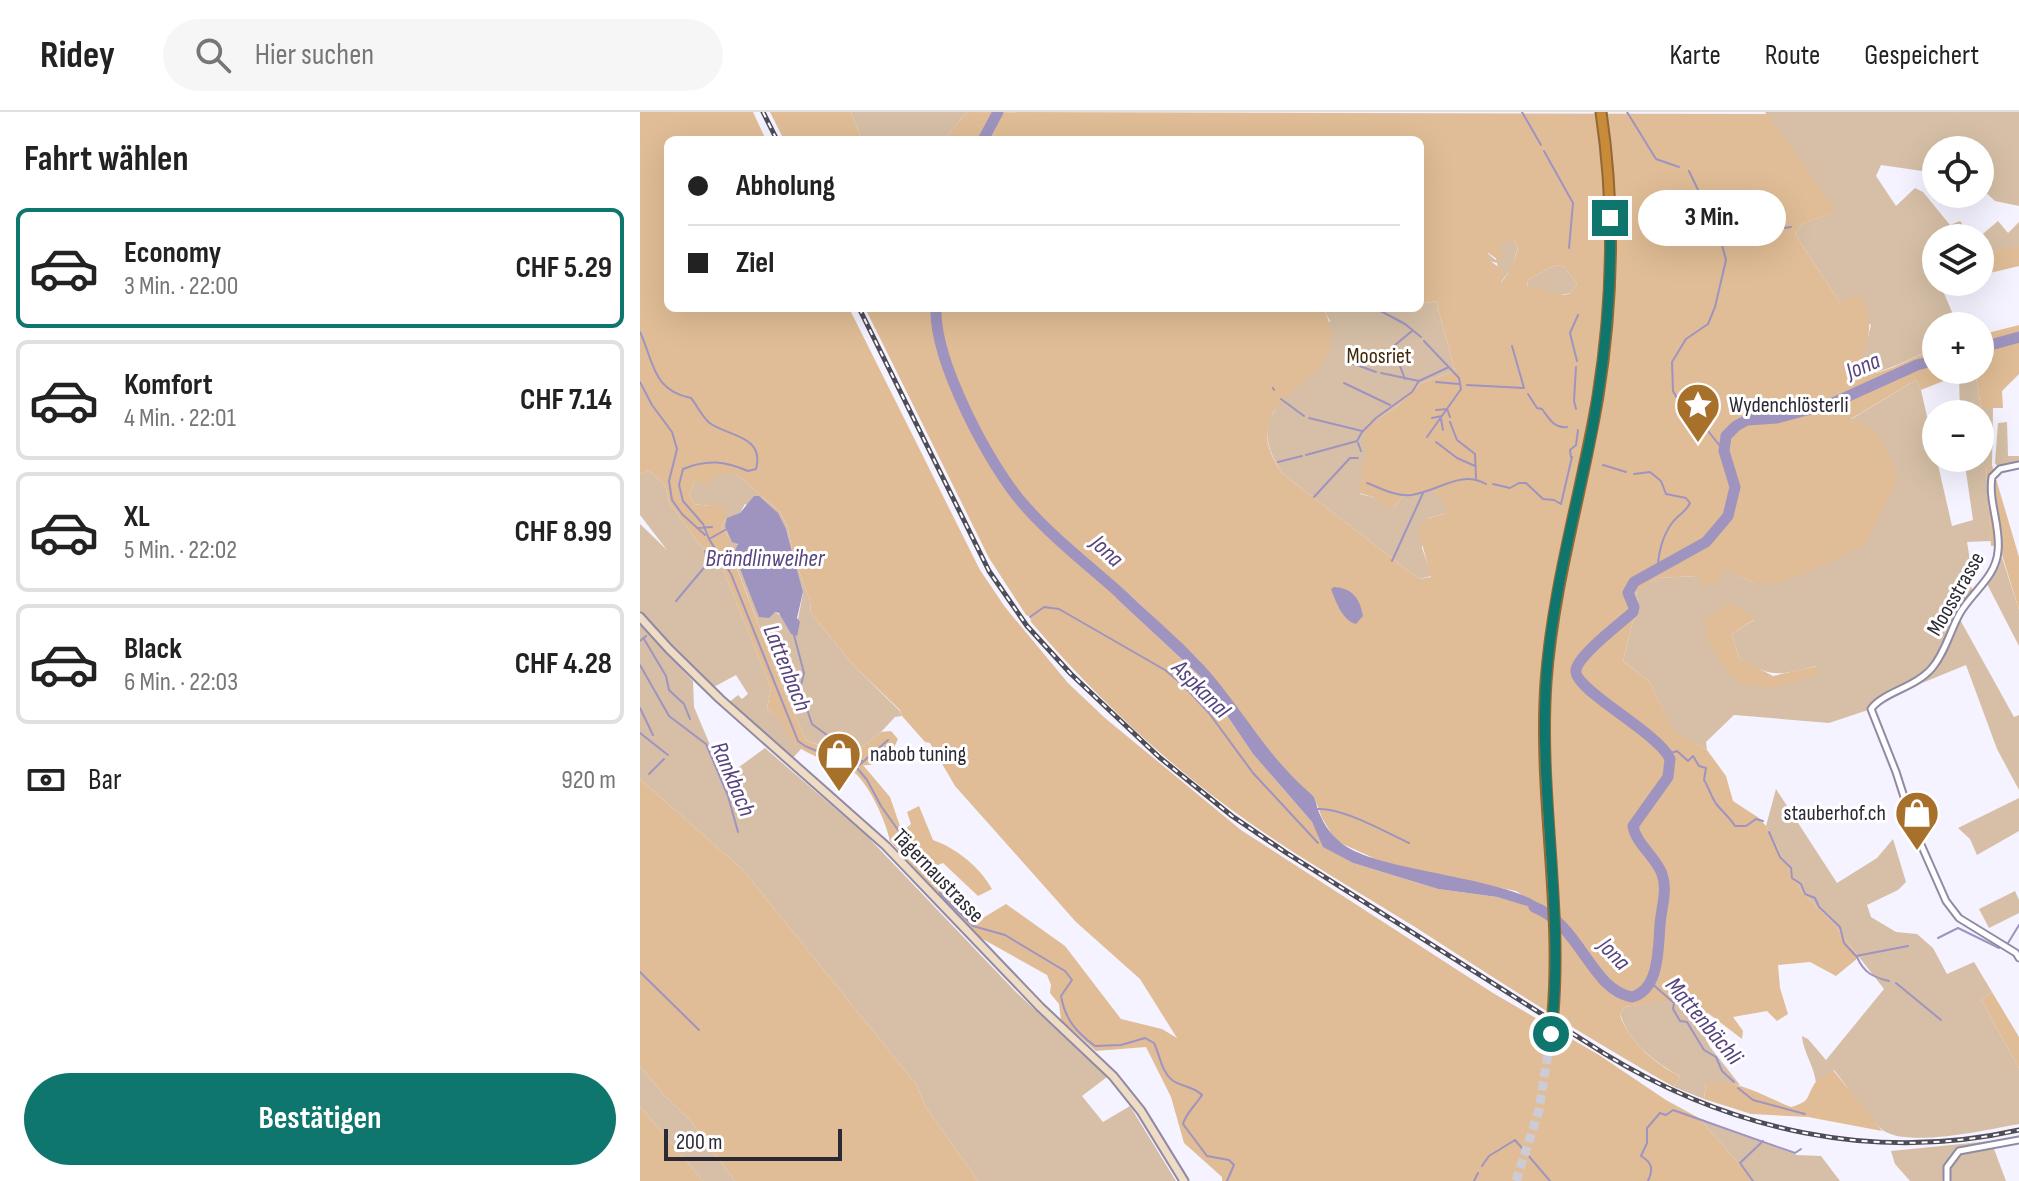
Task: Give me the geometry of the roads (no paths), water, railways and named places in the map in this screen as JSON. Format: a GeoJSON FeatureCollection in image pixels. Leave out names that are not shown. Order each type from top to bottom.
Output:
{"type":"FeatureCollection","features":[{"type":"Feature","properties":{"kind":"highway"},"geometry":{"type":"LineString","coordinates":[[1551,1034],[1557,950],[1546,772],[1546,685],[1555,605],[1592,427],[1606,332],[1611,232],[1601,112]]}},
{"type":"Feature","properties":{"kind":"street","name":"Moosstrasse"},"geometry":{"type":"LineString","coordinates":[[2018,955],[1959,918],[1946,901],[1915,831],[1892,760],[1871,709],[1877,702],[1914,684],[1931,669],[1958,616],[1990,575],[1998,545],[1992,477],[2000,469],[2019,465]]}},
{"type":"Feature","properties":{"kind":"street","name":"Tägernaustrasse"},"geometry":{"type":"LineString","coordinates":[[640,617],[720,699],[886,846],[1040,1007],[1113,1076],[1141,1111],[1184,1181]]}},
{"type":"Feature","properties":{"kind":"street"},"geometry":{"type":"LineString","coordinates":[[1947,1181],[1947,1167],[1959,1151],[2019,1140]]}},
{"type":"Feature","properties":{"kind":"water","name":"Brändlinweiher"},"geometry":{"type":"Polygon","coordinates":[[[754,496],[759,496],[778,513],[786,529],[803,592],[797,618],[800,622],[797,636],[791,634],[779,613],[775,612],[769,618],[759,617],[734,553],[738,544],[732,542],[725,526],[727,518],[740,513],[754,496]]]}},
{"type":"Feature","properties":{"kind":"water"},"geometry":{"type":"Polygon","coordinates":[[[1114,588],[1127,592],[1204,666],[1272,753],[1313,796],[1326,827],[1342,844],[1394,864],[1514,892],[1534,901],[1547,912],[1497,897],[1438,889],[1353,863],[1323,847],[1312,822],[1253,754],[1201,677],[1117,599],[1114,588]]]}},
{"type":"Feature","properties":{"kind":"water"},"geometry":{"type":"Polygon","coordinates":[[[1331,589],[1346,589],[1360,604],[1363,616],[1356,624],[1340,610],[1331,589]]]}},
{"type":"Feature","properties":{"kind":"waterway","name":"Jona"},"geometry":{"type":"LineString","coordinates":[[985,136],[998,112]]}},
{"type":"Feature","properties":{"kind":"waterway"},"geometry":{"type":"LineString","coordinates":[[1522,112],[1541,145]]}},
{"type":"Feature","properties":{"kind":"waterway"},"geometry":{"type":"LineString","coordinates":[[1627,112],[1656,159],[1679,167]]}},
{"type":"Feature","properties":{"kind":"waterway"},"geometry":{"type":"LineString","coordinates":[[1544,151],[1573,203],[1569,248]]}},
{"type":"Feature","properties":{"kind":"waterway"},"geometry":{"type":"LineString","coordinates":[[1689,171],[1719,234],[1726,260],[1708,324],[1686,339],[1672,362],[1673,391],[1689,419]]}},
{"type":"Feature","properties":{"kind":"waterway"},"geometry":{"type":"LineString","coordinates":[[1741,227],[1753,232],[1791,227]]}},
{"type":"Feature","properties":{"kind":"waterway"},"geometry":{"type":"LineString","coordinates":[[1719,234],[1733,230]]}},
{"type":"Feature","properties":{"kind":"waterway","name":"Jona"},"geometry":{"type":"LineString","coordinates":[[936,312],[944,356],[954,384],[996,466],[1025,506],[1124,597]]}},
{"type":"Feature","properties":{"kind":"waterway"},"geometry":{"type":"LineString","coordinates":[[1382,312],[1421,337]]}},
{"type":"Feature","properties":{"kind":"waterway"},"geometry":{"type":"LineString","coordinates":[[1577,361],[1570,333],[1578,315]]}},
{"type":"Feature","properties":{"kind":"waterway"},"geometry":{"type":"LineString","coordinates":[[1395,345],[1412,331]]}},
{"type":"Feature","properties":{"kind":"waterway","name":"Lattenbach"},"geometry":{"type":"LineString","coordinates":[[640,332],[661,382],[678,394],[691,398],[711,424],[744,439],[755,450],[756,469],[748,471],[724,463],[700,464],[683,469],[679,485],[683,501],[703,524],[731,574],[798,741],[857,768],[903,837],[919,847],[941,895],[973,926],[1005,935],[1065,971],[1072,980],[1061,996],[1065,1012],[1088,1041],[1095,1046],[1121,1045],[1145,1038],[1154,1043],[1168,1076],[1202,1095],[1183,1124],[1207,1156],[1229,1160],[1234,1165],[1227,1181]]}},
{"type":"Feature","properties":{"kind":"waterway","name":"Jona"},"geometry":{"type":"LineString","coordinates":[[1994,344],[2019,337]]}},
{"type":"Feature","properties":{"kind":"waterway"},"geometry":{"type":"LineString","coordinates":[[1424,341],[1459,378],[1461,389],[1427,437]]}},
{"type":"Feature","properties":{"kind":"waterway"},"geometry":{"type":"LineString","coordinates":[[1467,385],[1524,388],[1512,346]]}},
{"type":"Feature","properties":{"kind":"waterway"},"geometry":{"type":"LineString","coordinates":[[1346,361],[1376,372]]}},
{"type":"Feature","properties":{"kind":"waterway"},"geometry":{"type":"LineString","coordinates":[[1398,361],[1405,379]]}},
{"type":"Feature","properties":{"kind":"waterway","name":"Jona"},"geometry":{"type":"LineString","coordinates":[[1534,907],[1550,915],[1563,927],[1595,970],[1618,992],[1632,997],[1648,986],[1658,956],[1664,887],[1659,868],[1638,839],[1633,826],[1668,777],[1670,759],[1650,736],[1587,688],[1578,678],[1576,670],[1592,648],[1633,612],[1628,593],[1634,582],[1706,542],[1728,516],[1735,487],[1724,451],[1726,436],[1736,426],[1747,420],[1777,418],[1833,403],[1922,364]]}},
{"type":"Feature","properties":{"kind":"waterway"},"geometry":{"type":"LineString","coordinates":[[1306,455],[1357,441],[1376,418],[1412,392],[1419,381],[1449,367]]}},
{"type":"Feature","properties":{"kind":"waterway"},"geometry":{"type":"LineString","coordinates":[[1576,367],[1576,409]]}},
{"type":"Feature","properties":{"kind":"waterway"},"geometry":{"type":"LineString","coordinates":[[1381,373],[1419,381]]}},
{"type":"Feature","properties":{"kind":"waterway"},"geometry":{"type":"LineString","coordinates":[[640,382],[672,432],[677,449],[669,481],[672,500],[705,535]]}},
{"type":"Feature","properties":{"kind":"waterway"},"geometry":{"type":"LineString","coordinates":[[1436,382],[1459,384]]}},
{"type":"Feature","properties":{"kind":"waterway"},"geometry":{"type":"LineString","coordinates":[[1344,383],[1390,405]]}},
{"type":"Feature","properties":{"kind":"waterway"},"geometry":{"type":"LineString","coordinates":[[1528,394],[1552,422],[1567,427]]}},
{"type":"Feature","properties":{"kind":"waterway"},"geometry":{"type":"LineString","coordinates":[[1281,399],[1304,416]]}},
{"type":"Feature","properties":{"kind":"waterway"},"geometry":{"type":"LineString","coordinates":[[1436,410],[1447,409],[1450,417]]}},
{"type":"Feature","properties":{"kind":"waterway"},"geometry":{"type":"LineString","coordinates":[[1432,418],[1442,416]]}},
{"type":"Feature","properties":{"kind":"waterway"},"geometry":{"type":"LineString","coordinates":[[1309,418],[1362,431]]}},
{"type":"Feature","properties":{"kind":"waterway"},"geometry":{"type":"LineString","coordinates":[[1441,419],[1443,430]]}},
{"type":"Feature","properties":{"kind":"waterway"},"geometry":{"type":"LineString","coordinates":[[1450,422],[1457,440],[1475,454],[1476,478]]}},
{"type":"Feature","properties":{"kind":"waterway"},"geometry":{"type":"LineString","coordinates":[[1705,427],[1724,451]]}},
{"type":"Feature","properties":{"kind":"waterway"},"geometry":{"type":"LineString","coordinates":[[1571,457],[1570,450],[1576,445],[1578,430]]}},
{"type":"Feature","properties":{"kind":"waterway"},"geometry":{"type":"LineString","coordinates":[[1436,442],[1457,458],[1475,466]]}},
{"type":"Feature","properties":{"kind":"waterway"},"geometry":{"type":"LineString","coordinates":[[1358,443],[1361,451]]}},
{"type":"Feature","properties":{"kind":"waterway"},"geometry":{"type":"LineString","coordinates":[[1278,462],[1302,456]]}},
{"type":"Feature","properties":{"kind":"waterway"},"geometry":{"type":"LineString","coordinates":[[1493,484],[1510,488],[1526,483],[1543,499],[1561,504],[1572,457]]}},
{"type":"Feature","properties":{"kind":"waterway"},"geometry":{"type":"LineString","coordinates":[[1314,497],[1350,458],[1358,458]]}},
{"type":"Feature","properties":{"kind":"waterway"},"geometry":{"type":"LineString","coordinates":[[1603,465],[1626,472]]}},
{"type":"Feature","properties":{"kind":"waterway"},"geometry":{"type":"LineString","coordinates":[[1634,474],[1650,472],[1661,481],[1666,494],[1686,498],[1690,503],[1666,533],[1658,568]]}},
{"type":"Feature","properties":{"kind":"waterway"},"geometry":{"type":"LineString","coordinates":[[1367,483],[1406,495],[1458,480],[1476,480],[1486,484]]}},
{"type":"Feature","properties":{"kind":"waterway"},"geometry":{"type":"LineString","coordinates":[[1392,561],[1423,493]]}},
{"type":"Feature","properties":{"kind":"waterway","name":"Lattenbach"},"geometry":{"type":"LineString","coordinates":[[697,528],[712,527]]}},
{"type":"Feature","properties":{"kind":"waterway"},"geometry":{"type":"LineString","coordinates":[[709,539],[727,529]]}},
{"type":"Feature","properties":{"kind":"waterway","name":"Rankbach"},"geometry":{"type":"LineString","coordinates":[[705,551],[707,558]]}},
{"type":"Feature","properties":{"kind":"waterway","name":"Rankbach"},"geometry":{"type":"LineString","coordinates":[[676,601],[708,563]]}},
{"type":"Feature","properties":{"kind":"waterway","name":"Aspkanal"},"geometry":{"type":"LineString","coordinates":[[1030,617],[1044,607],[1059,609],[1165,670],[1209,713],[1253,773],[1318,843]]}},
{"type":"Feature","properties":{"kind":"waterway"},"geometry":{"type":"LineString","coordinates":[[794,635],[804,673],[800,689],[812,724],[862,761]]}},
{"type":"Feature","properties":{"kind":"waterway","name":"Rankbach"},"geometry":{"type":"LineString","coordinates":[[640,641],[646,636]]}},
{"type":"Feature","properties":{"kind":"waterway"},"geometry":{"type":"LineString","coordinates":[[644,639],[666,676],[669,690],[684,704],[690,719]]}},
{"type":"Feature","properties":{"kind":"waterway","name":"Rankbach"},"geometry":{"type":"LineString","coordinates":[[640,665],[669,716],[706,744],[728,796],[738,832]]}},
{"type":"Feature","properties":{"kind":"waterway"},"geometry":{"type":"LineString","coordinates":[[640,708],[653,735]]}},
{"type":"Feature","properties":{"kind":"waterway"},"geometry":{"type":"LineString","coordinates":[[640,733],[668,755]]}},
{"type":"Feature","properties":{"kind":"waterway"},"geometry":{"type":"LineString","coordinates":[[857,767],[888,740]]}},
{"type":"Feature","properties":{"kind":"waterway"},"geometry":{"type":"LineString","coordinates":[[1668,754],[1677,751],[1688,761],[1693,756],[1699,766],[1706,768],[1704,780],[1717,805],[1735,826],[1746,826],[1756,819],[1763,821]]}},
{"type":"Feature","properties":{"kind":"waterway"},"geometry":{"type":"LineString","coordinates":[[649,774],[664,759]]}},
{"type":"Feature","properties":{"kind":"waterway"},"geometry":{"type":"LineString","coordinates":[[1317,809],[1351,816],[1409,843]]}},
{"type":"Feature","properties":{"kind":"waterway"},"geometry":{"type":"LineString","coordinates":[[1769,832],[1780,857],[1791,868],[1792,878],[1801,884],[1805,894],[1815,898],[1819,907],[1840,927],[1844,943],[1856,956],[1908,946]]}},
{"type":"Feature","properties":{"kind":"waterway"},"geometry":{"type":"LineString","coordinates":[[2008,943],[2019,925]]}},
{"type":"Feature","properties":{"kind":"waterway"},"geometry":{"type":"LineString","coordinates":[[1938,938],[1958,928],[1999,948]]}},
{"type":"Feature","properties":{"kind":"waterway"},"geometry":{"type":"LineString","coordinates":[[1857,957],[1870,974],[1889,981]]}},
{"type":"Feature","properties":{"kind":"waterway"},"geometry":{"type":"LineString","coordinates":[[640,972],[699,1030]]}},
{"type":"Feature","properties":{"kind":"waterway","name":"Mattenbächli"},"geometry":{"type":"LineString","coordinates":[[1649,981],[1674,1003],[1673,1009],[1680,1021],[1687,1022],[1704,1050],[1716,1057],[1722,1071],[1734,1082]]}},
{"type":"Feature","properties":{"kind":"waterway"},"geometry":{"type":"LineString","coordinates":[[1896,983],[1941,1020]]}},
{"type":"Feature","properties":{"kind":"waterway"},"geometry":{"type":"LineString","coordinates":[[1738,1088],[1753,1100],[1805,1114]]}},
{"type":"Feature","properties":{"kind":"waterway"},"geometry":{"type":"LineString","coordinates":[[1648,1181],[1651,1167],[1641,1156],[1647,1143],[1647,1128],[1660,1113],[1666,1115],[1673,1110],[1795,1153],[1801,1149]]}},
{"type":"Feature","properties":{"kind":"waterway"},"geometry":{"type":"LineString","coordinates":[[1482,1166],[1489,1156],[1515,1140],[1550,1181]]}},
{"type":"Feature","properties":{"kind":"waterway"},"geometry":{"type":"LineString","coordinates":[[1753,1181],[1740,1163],[1763,1141]]}},
{"type":"Feature","properties":{"kind":"waterway"},"geometry":{"type":"LineString","coordinates":[[1474,1181],[1478,1173]]}},
{"type":"Feature","properties":{"kind":"tunnel"},"geometry":{"type":"LineString","coordinates":[[1516,1181],[1539,1110],[1551,1034]]}},
{"type":"Feature","properties":{"kind":"railway"},"geometry":{"type":"LineString","coordinates":[[763,112],[775,136]]}},
{"type":"Feature","properties":{"kind":"railway"},"geometry":{"type":"LineString","coordinates":[[861,312],[989,571],[1027,626],[1071,674],[1159,757],[1232,816],[1605,1054],[1702,1103],[1804,1133],[1857,1140],[1911,1143],[1965,1139],[2019,1130]]}},
{"type":"Feature","properties":{"kind":"place","name":"Wydenchlösterli"},"geometry":{"type":"Point","coordinates":[1698,444]}},
{"type":"Feature","properties":{"kind":"place","name":"nabob tuning"},"geometry":{"type":"Point","coordinates":[839,793]}},
{"type":"Feature","properties":{"kind":"place","name":"stauberhof.ch"},"geometry":{"type":"Point","coordinates":[1917,852]}},
{"type":"Feature","properties":{"kind":"park label","name":"Moosriet"},"geometry":{"type":"Point","coordinates":[1379,356]}}]}
